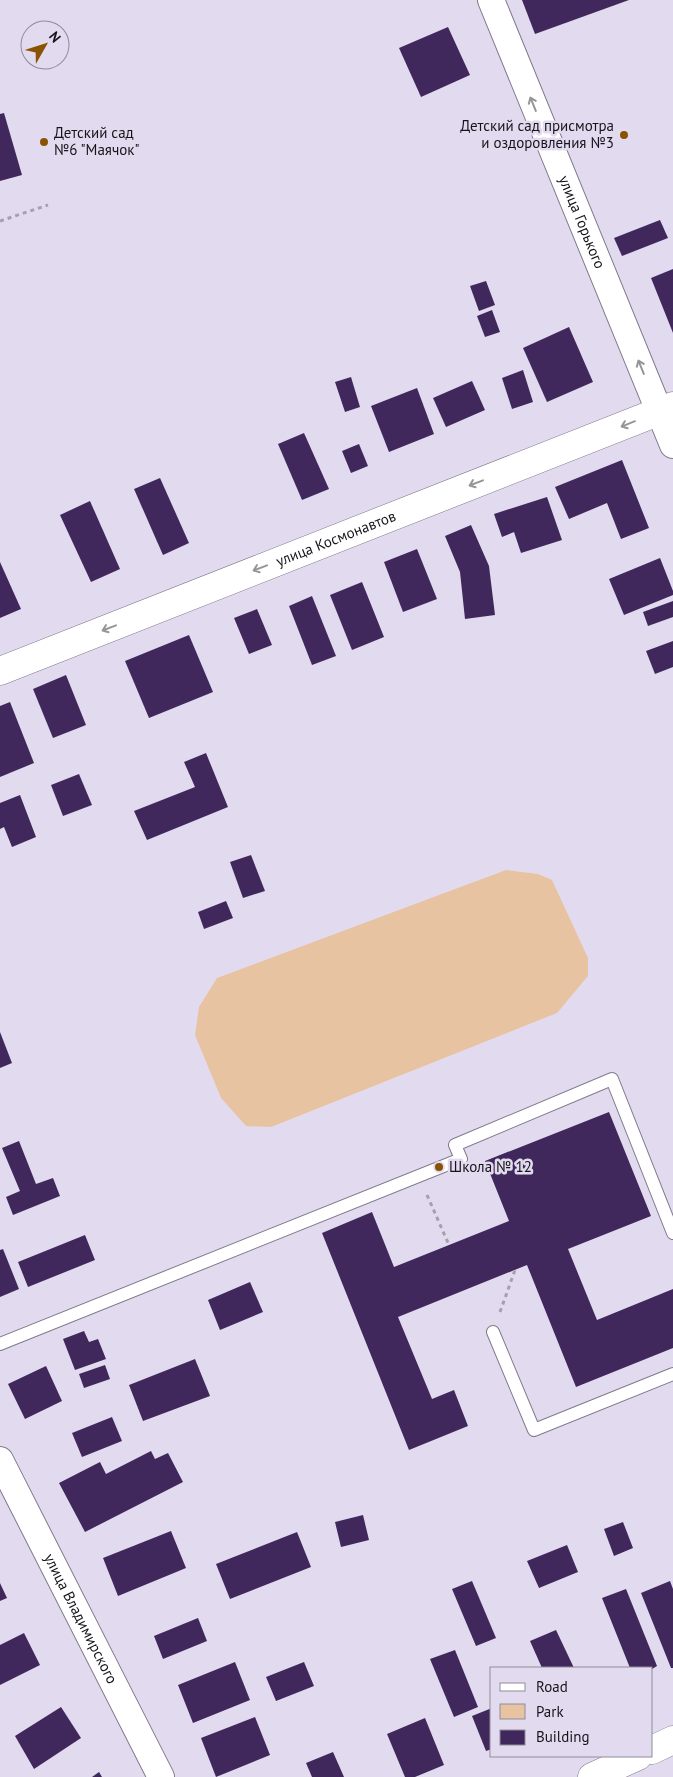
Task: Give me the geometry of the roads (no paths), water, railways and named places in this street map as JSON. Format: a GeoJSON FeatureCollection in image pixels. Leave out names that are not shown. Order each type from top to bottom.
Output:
{"type":"FeatureCollection","features":[{"type":"Feature","properties":{"kind":"street","name":"улица Горького"},"geometry":{"type":"LineString","coordinates":[[491,0],[666,408],[673,445]]}},
{"type":"Feature","properties":{"kind":"street","name":"улица Космонавтов"},"geometry":{"type":"LineString","coordinates":[[0,671],[666,408]]}},
{"type":"Feature","properties":{"kind":"street","name":"улица Владимирского"},"geometry":{"type":"LineString","coordinates":[[0,1460],[161,1777]]}},
{"type":"Feature","properties":{"kind":"street"},"geometry":{"type":"LineString","coordinates":[[653,1750],[673,1740]]}},
{"type":"Feature","properties":{"kind":"street"},"geometry":{"type":"LineString","coordinates":[[592,1777],[636,1757]]}},
{"type":"Feature","properties":{"kind":"lane"},"geometry":{"type":"LineString","coordinates":[[0,1344],[461,1159],[455,1145],[612,1079],[673,1233]]}},
{"type":"Feature","properties":{"kind":"lane"},"geometry":{"type":"LineString","coordinates":[[493,1332],[534,1430],[673,1374]]}},
{"type":"Feature","properties":{"kind":"place","name":"Детский сад присмотра и оздоровления №3"},"geometry":{"type":"Point","coordinates":[624,135]}},
{"type":"Feature","properties":{"kind":"place","name":"Детский сад №6 \"Маячок\""},"geometry":{"type":"Point","coordinates":[44,142]}},
{"type":"Feature","properties":{"kind":"place","name":"Школа № 12"},"geometry":{"type":"Point","coordinates":[439,1167]}}]}
